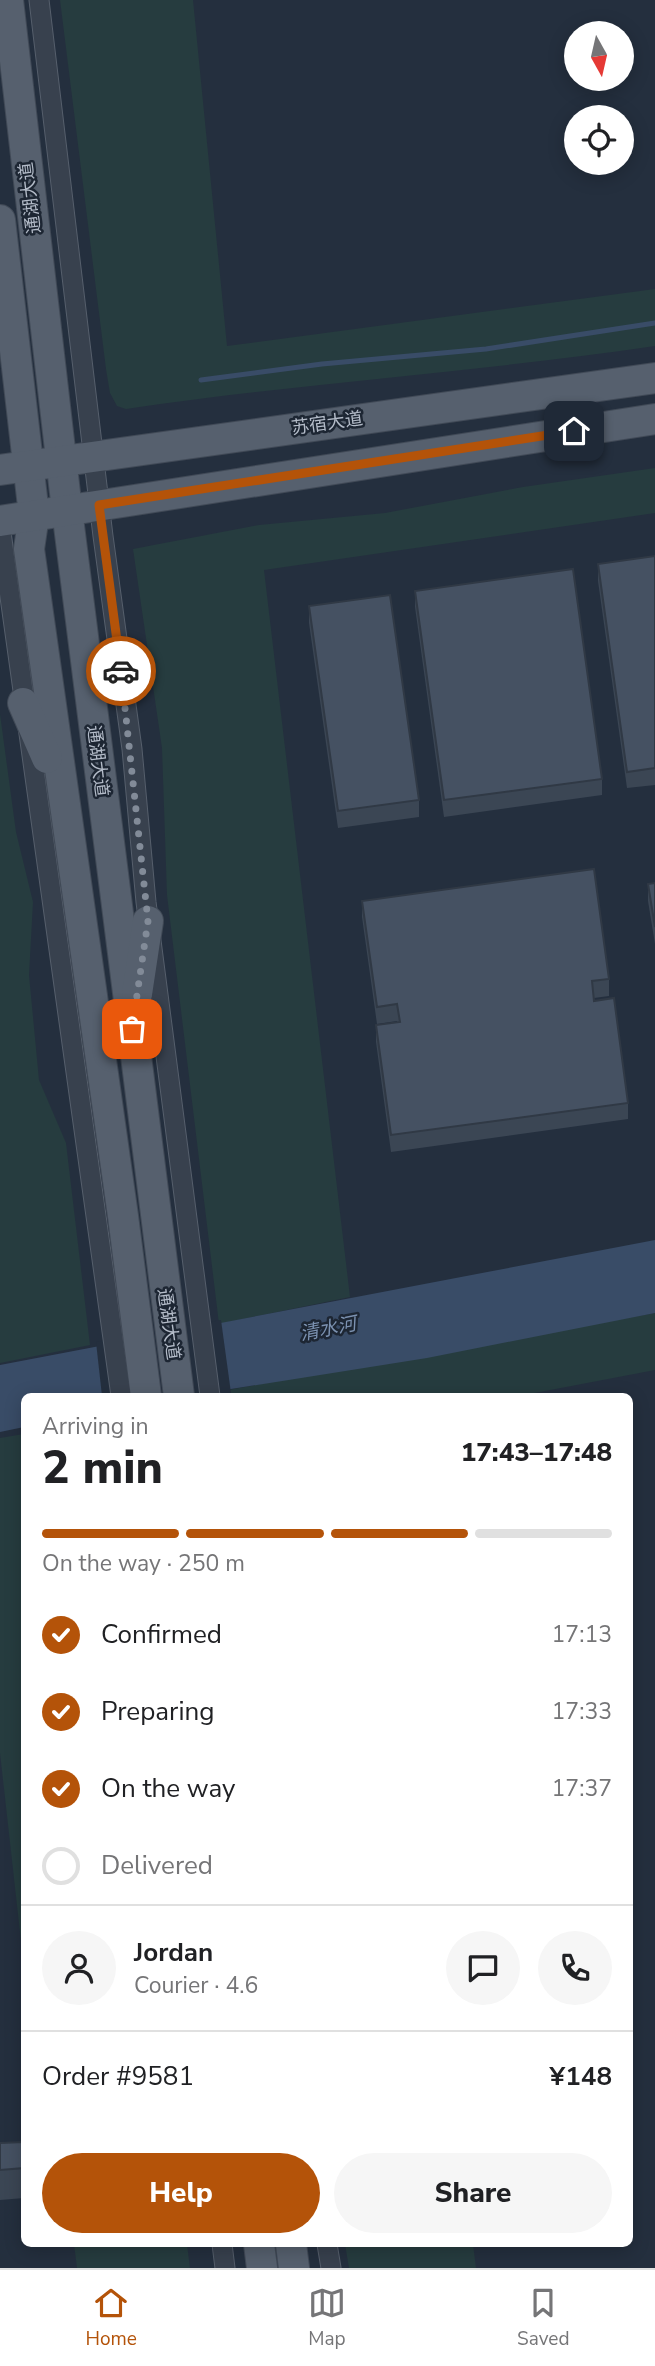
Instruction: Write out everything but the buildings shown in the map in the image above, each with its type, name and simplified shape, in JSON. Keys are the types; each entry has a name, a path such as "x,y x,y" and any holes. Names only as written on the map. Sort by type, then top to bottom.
{"main road":[{"name":"通湖大道","path":"8,0 67,510 179,1393"},
{"name":"通湖大道","path":"0,220 14,468 34,515 29,549 61,790 110,1219 145,1393"},
{"name":"苏宿大道","path":"14,468 655,378"},
{"path":"0,523 34,515 655,419"},
{"path":"23,704 61,790"},
{"path":"132,1029 148,921"},
{"path":"259,2247 262,2268"},
{"path":"291,2247 294,2268"}],"street":[{"path":"38,0 99,505 132,749 148,921 210,1393"},
{"path":"0,523 23,704 57,922 110,1219 121,1393"},
{"path":"222,2247 225,2268"},
{"path":"328,2247 331,2268"}],"green space":[{"path":"60,0 193,0 227,346 655,289 655,346 126,409 117,406 110,393 106,369"},
{"path":"655,468 655,513 264,570 350,1297 219,1324 167,895 162,748 133,549 259,525 385,513 523,487"},
{"path":"0,714 16,832 33,902 29,975 39,1080 66,1143 90,1345 0,1363"},
{"path":"655,1313 655,1370 535,1393 228,1393 228,1390"},
{"path":"21,1434 21,1941 0,1753 0,1438"},
{"path":"74,2247 187,2247 190,2268 77,2268"},
{"path":"346,2247 473,2247 476,2268 349,2268"}],"water":[{"name":"清水河","path":"655,1240 655,1313 427,1358 206,1393 21,1393 21,1428 0,1432 0,1365"}],"pier":[{"path":"221,1320 231,1393 102,1393 96,1342"}],"waterway":[{"path":"201,380 322,364 486,349 655,323"}],"way so far":[{"path":"121,671 132,749 148,921 132,1029"}],"route":[{"path":"121,671 99,505 574,431"}]}
